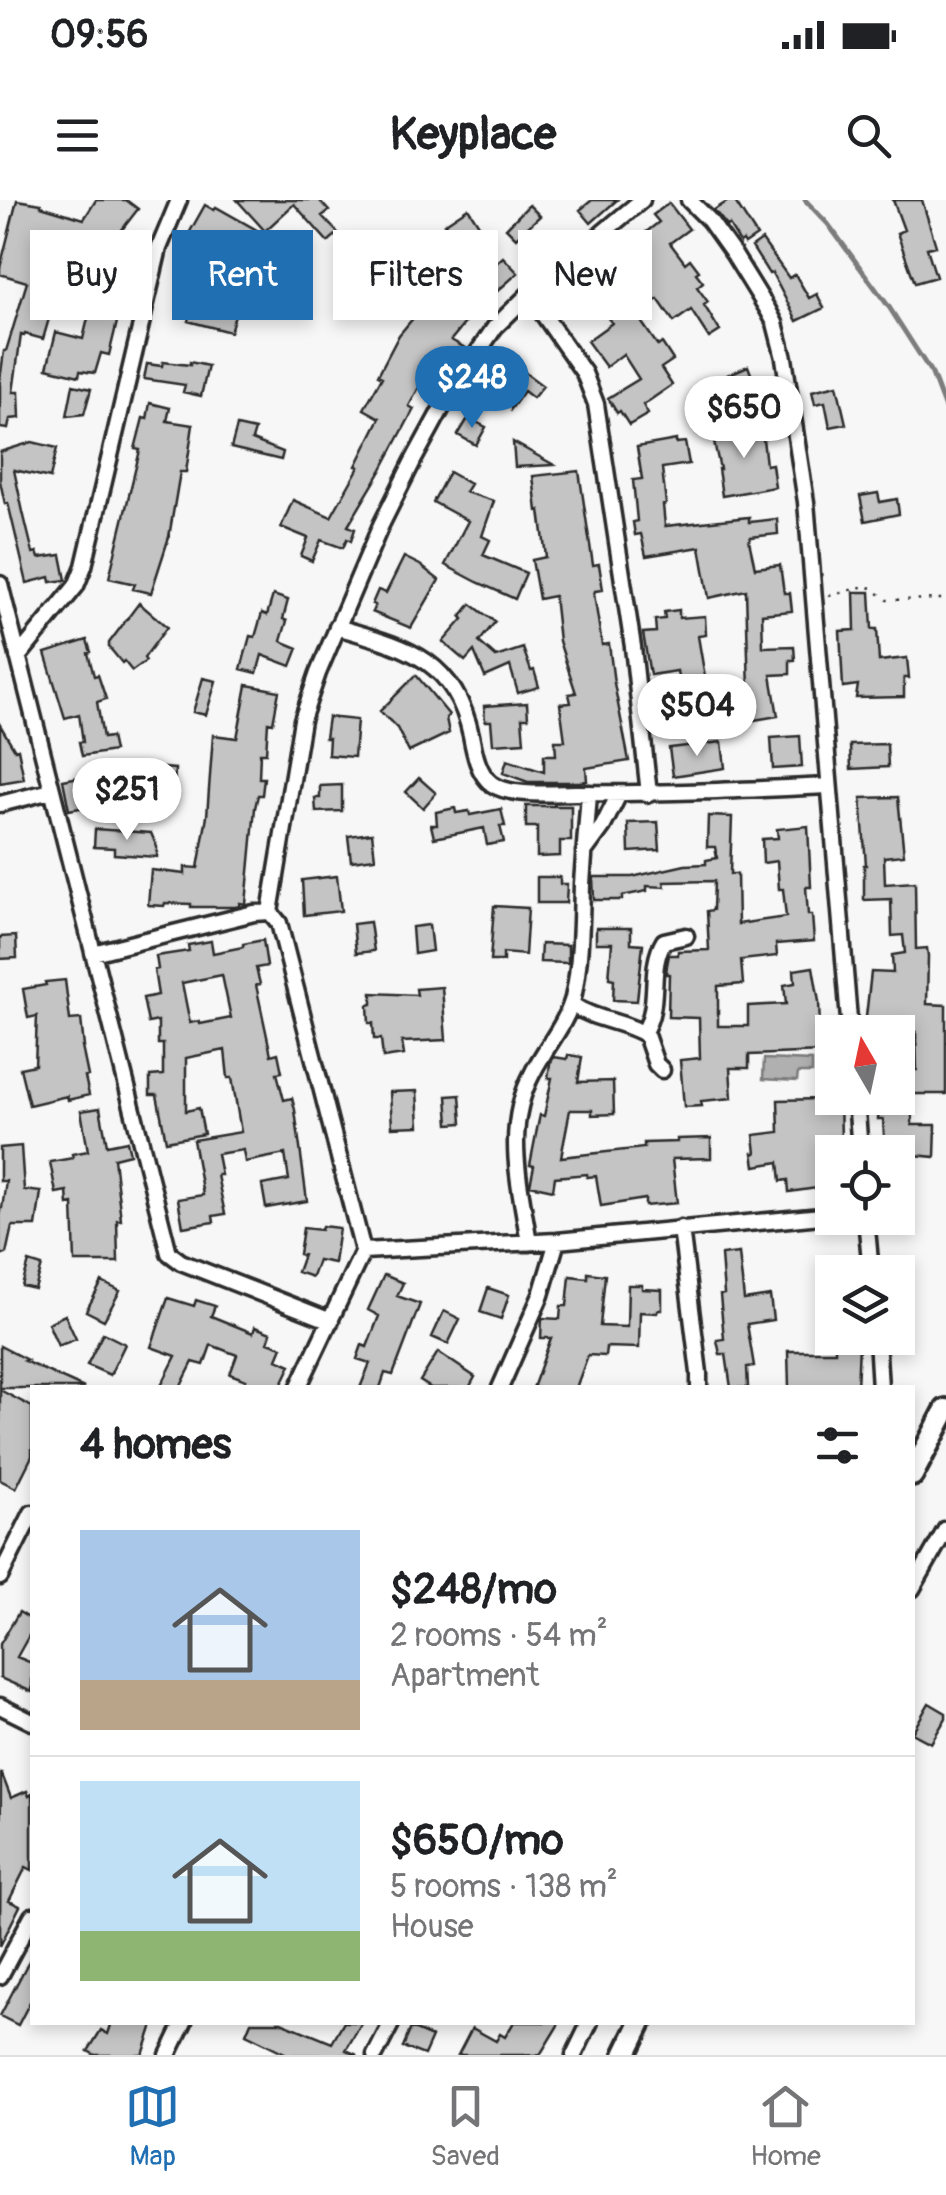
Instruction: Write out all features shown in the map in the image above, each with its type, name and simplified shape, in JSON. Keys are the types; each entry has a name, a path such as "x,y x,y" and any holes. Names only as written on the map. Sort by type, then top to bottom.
{"street":[{"path":"18,657 69,596 84,566 159,248 179,200"},
{"path":"606,230 642,200"},
{"path":"689,200 710,220 734,255 768,310 780,340 806,502 848,1015"},
{"path":"299,1385 364,1251 279,923 270,912 302,720 381,525 450,393 495,326 518,304"},
{"path":"547,320 584,373 596,404 650,794"},
{"path":"0,584 169,1253 181,1262 331,1321"},
{"path":"337,627 402,646 426,659 459,699 481,770 491,783 506,790 650,794 828,786"},
{"path":"0,804 51,791"},
{"path":"529,1243 517,1163 516,1119 533,1071 572,1004 579,964 590,793"},
{"path":"584,853 619,794"},
{"path":"93,952 270,912"},
{"path":"642,1033 650,1022 657,954 664,941 686,936"},
{"path":"572,1004 589,1016 642,1033 662,1070"},
{"path":"364,1251 557,1241 815,1216"},
{"path":"681,1228 698,1385"},
{"path":"501,1385 541,1295 557,1241"},
{"path":"877,1355 880,1385"},
{"path":"915,1468 946,1410"},
{"path":"0,1578 30,1517"},
{"path":"915,1584 946,1529"},
{"path":"0,1706 30,1721"},
{"path":"0,1976 30,1920"},
{"path":"168,2055 183,2025"},
{"path":"376,2055 391,2025"},
{"path":"574,2055 589,2025"},
{"path":"625,2055 640,2025"}],"path":[{"path":"814,598 865,586 887,600 946,600"}],"shaded area":[{"path":"764,1059 812,1061 812,1073 798,1073 797,1081 763,1079"}],"building":[{"path":"17,200 84,219 96,200 126,200 138,209 122,230 30,230 30,320 49,320 43,339 21,335 13,392 19,392 20,418 10,419 8,429 0,428 0,380 4,351 27,282 0,274"},
{"path":"237,200 319,200 329,211 322,216 335,230 328,242 294,204 264,230"},
{"path":"592,200 617,200 591,223 580,210"},
{"path":"734,200 757,236 745,244 740,243 714,210"},
{"path":"893,200 922,200 936,246 927,248 936,277 915,283 897,233 904,230"},
{"path":"669,203 689,229 670,243 685,263 690,259 699,271 696,273 703,282 697,287 720,331 709,338 691,310 674,322 658,299 652,303 652,230 649,230 659,222 653,215"},
{"path":"205,205 257,230 191,230"},
{"path":"529,205 540,216 525,230 518,230 516,238 506,228"},
{"path":"468,208 479,225 473,230 448,230 444,224"},
{"path":"762,240 789,278 795,274 809,298 817,294 824,308 797,321 772,273 752,247"},
{"path":"503,257 518,273 498,291 498,261"},
{"path":"88,320 117,320 109,355 101,353 95,373 80,371 79,376 47,368 56,332 83,339"},
{"path":"188,320 233,320 230,332"},
{"path":"412,320 467,320 451,340 467,349 437,387 423,380 409,406 414,409 348,526 355,529 351,541 347,539 343,548 321,540 312,561 301,556 308,538 281,527 293,500 331,517 380,418 364,409 399,335"},
{"path":"610,320 640,320 673,360 661,368 672,385 643,405 648,414 629,425 608,398 639,379 623,354 606,367 587,341 612,323"},
{"path":"508,360 543,386 533,398 524,391 511,409 509,383 499,402 490,403 477,394 492,373 496,375"},
{"path":"163,362 208,366 201,396 183,392 185,385 144,379 147,364 162,366"},
{"path":"748,366 758,392 712,413 708,392 732,387 727,375"},
{"path":"73,385 91,389 84,414 67,416"},
{"path":"837,385 846,424 830,427 825,402 815,404 812,391"},
{"path":"150,403 170,408 167,421 193,425 186,472 180,472 169,537 151,593 133,589 135,584 109,578 140,450 135,449"},
{"path":"467,420 486,427 476,445 458,435"},
{"path":"761,421 766,465 772,464 775,487 722,496 714,442 737,436 735,426"},
{"path":"237,426 255,430 252,440 283,452 281,460 231,448"},
{"path":"32,442 57,448 50,478 14,470 33,553 37,552 39,558 61,555 66,580 51,582 50,577 27,583 8,503 5,504 0,452"},
{"path":"513,442 554,465 515,467"},
{"path":"685,442 689,464 662,468 665,526 749,517 749,522 777,519 778,534 751,537 749,541 755,568 780,565 784,593 790,593 792,611 762,614 763,647 794,646 790,674 771,675 778,716 754,720 749,691 746,590 709,598 700,547 646,556 641,534 635,535 633,480 642,479 637,447"},
{"path":"579,471 593,565 599,564 603,590 594,594 602,645 609,644 629,761 586,768 587,781 528,782 503,773 507,760 544,772 544,755 556,755 555,741 565,741 560,704 571,703 569,694 576,693 559,641 554,596 539,599 532,560 546,557 533,476"},
{"path":"449,472 470,484 465,492 494,501 482,536 490,540 483,555 526,573 515,599 445,565 468,521 433,502"},
{"path":"878,493 880,502 897,499 899,514 865,521 860,496"},
{"path":"404,557 439,580 411,628 372,612 378,590 386,593"},
{"path":"854,592 870,592 879,661 907,658 909,678 904,678 904,697 856,698 858,685 843,687 840,631 855,630"},
{"path":"273,595 288,600 281,641 298,648 291,666 262,655 257,673 241,669 250,636 255,637 262,613 267,615"},
{"path":"139,603 167,627 144,658 146,661 132,671 109,643"},
{"path":"471,604 495,622 479,642 496,657 523,648 539,687 518,693 510,666 485,677 474,651 465,661 443,642"},
{"path":"679,610 679,618 705,616 706,635 698,636 709,701 711,708 718,708 720,721 692,721 693,686 684,688 677,671 650,675 643,633 656,632 655,620 665,619 664,612"},
{"path":"87,640 94,676 98,675 106,699 97,702 103,738 111,737 114,751 82,756 79,714 65,718 45,653"},
{"path":"416,675 449,715 449,733 409,752 397,728 380,711"},
{"path":"203,678 216,681 206,715 193,712"},
{"path":"247,685 279,691 273,723 268,722 266,753 260,753 259,778 264,778 255,808 246,904 148,905 151,870 185,874 185,867 198,868 207,816 213,735 237,738"},
{"path":"527,703 528,718 522,718 524,742 493,744 491,721 485,721 484,706"},
{"path":"328,717 357,720 354,757 328,755"},
{"path":"0,725 18,749 24,779 0,783"},
{"path":"800,736 802,767 773,769 771,738"},
{"path":"722,742 725,768 673,776 669,748"},
{"path":"887,744 888,767 851,769 850,745"},
{"path":"163,768 175,769 174,790 159,796 160,773"},
{"path":"96,774 101,804 69,810 63,780"},
{"path":"419,778 436,793 423,808 406,792"},
{"path":"342,785 342,811 316,812 315,798 320,798 320,786"},
{"path":"898,797 904,855 884,857 885,884 915,882 916,949 927,948 928,956 927,1004 946,1005 946,1094 915,1094 915,1015 866,1015 871,972 893,973 892,955 905,953 903,935 892,936 891,899 864,900 866,865 861,798"},
{"path":"526,806 571,806 571,841 560,841 560,856 537,857 537,827 526,827"},
{"path":"455,808 456,813 469,811 470,815 501,809 504,842 487,845 484,828 434,838 431,825 437,825 436,812"},
{"path":"708,816 732,817 730,874 737,874 738,924 786,917 777,861 763,863 762,839 778,838 777,829 808,826 811,887 806,887 814,941 776,944 777,956 741,960 743,984 718,986 718,1026 748,1026 748,1006 786,1004 784,985 795,983 794,970 813,967 820,1015 815,1015 815,1052 749,1055 749,1068 730,1068 732,1098 684,1107 680,1060 700,1058 699,1018 668,1017 667,965 669,955 678,955 678,951 709,950 707,911 713,910 714,881 664,882 665,887 647,886 647,891 622,896 622,900 594,900 593,877 632,877 706,864 706,860 717,858 715,847 707,847"},
{"path":"658,822 660,850 629,852 628,823"},
{"path":"95,829 151,833 157,857 114,854 114,848 94,847"},
{"path":"372,833 375,858 351,861 348,836"},
{"path":"337,876 341,911 304,915 302,880"},
{"path":"537,877 560,877 560,884 567,884 566,903 537,903"},
{"path":"494,906 528,908 525,955 503,953 503,961 490,961"},
{"path":"370,922 374,951 356,953 353,924"},
{"path":"429,925 432,951 414,954 412,927"},
{"path":"596,928 631,928 631,943 643,944 637,1001 613,1000 614,979 609,978 612,943 596,943"},
{"path":"16,936 17,958 0,959 0,937"},
{"path":"263,940 267,966 256,968 260,984 256,985 271,1055 278,1053 282,1072 277,1073 284,1100 292,1098 295,1110 307,1201 266,1208 262,1185 289,1180 285,1154 245,1162 243,1150 217,1154 225,1214 213,1216 214,1222 183,1227 178,1199 203,1195 193,1140 241,1132 232,1078 228,1078 225,1050 186,1058 186,1111 199,1108 204,1134 166,1141 157,1095 150,1095 150,1076 163,1075 163,1044 158,1044 158,1021 148,1023 143,998 158,995 156,956 189,951 188,945 211,941 213,953","holes":["222,975 231,1018 190,1023 182,983"]},
{"path":"541,944 568,945 568,963 540,962"},
{"path":"65,980 70,1020 81,1019 89,1095 29,1105 20,1068 35,1065 37,1016 28,1018 23,989"},
{"path":"442,987 446,1040 402,1042 404,1055 383,1058 381,1039 374,1039 373,1023 369,1023 372,993 417,995 416,989"},
{"path":"568,1055 582,1057 578,1082 613,1081 614,1114 570,1110 561,1157 644,1148 644,1143 711,1138 711,1158 672,1159 677,1203 645,1206 645,1199 601,1206 596,1176 587,1174 555,1177 553,1190 530,1185 537,1129 540,1115 544,1116 552,1078 548,1078 550,1064 554,1057 567,1059"},
{"path":"417,1091 419,1126 392,1127 390,1092"},
{"path":"460,1095 462,1123 449,1124 447,1096"},
{"path":"815,1099 815,1115 840,1115 841,1135 815,1135 815,1188 789,1192 788,1180 781,1181 779,1162 755,1166 754,1135 779,1132 778,1100"},
{"path":"100,1108 107,1145 127,1141 130,1154 114,1158 121,1220 117,1220 118,1262 75,1262 73,1204 68,1205 67,1191 56,1193 50,1162 88,1151 81,1111"},
{"path":"878,1115 912,1115 912,1125 936,1125 935,1157 915,1155 915,1135 884,1135 883,1119 878,1119"},
{"path":"21,1146 24,1190 41,1192 36,1226 12,1226 6,1254 0,1254 0,1208 6,1181 0,1181 0,1148"},
{"path":"322,1226 339,1228 334,1263 318,1260 312,1277 297,1272 303,1255 299,1254 303,1228 321,1230"},
{"path":"739,1253 744,1300 770,1296 773,1320 747,1324 754,1366 747,1367 748,1385 731,1385 726,1354 720,1354 717,1340 724,1339 721,1255"},
{"path":"29,1262 42,1266 35,1289 22,1286"},
{"path":"588,1273 605,1275 600,1326 627,1327 628,1285 662,1290 662,1310 640,1312 639,1348 606,1347 605,1356 588,1355 577,1385 534,1385 551,1338 541,1338 542,1318 560,1319 561,1306 567,1306 570,1276 588,1278"},
{"path":"384,1275 403,1283 397,1296 420,1304 393,1375 385,1373 381,1385 361,1385 370,1363 357,1359 362,1345 367,1347 379,1316 368,1310"},
{"path":"102,1282 120,1291 104,1320 86,1311"},
{"path":"488,1288 509,1295 501,1319 480,1312"},
{"path":"168,1298 194,1306 196,1300 215,1306 211,1316 253,1333 255,1327 271,1333 268,1342 282,1347 277,1359 291,1365 281,1385 244,1385 246,1380 230,1374 237,1355 211,1345 204,1365 193,1362 182,1385 162,1385 176,1356 151,1347"},
{"path":"444,1311 460,1319 448,1344 432,1337"},
{"path":"65,1315 76,1339 58,1346 48,1323"},
{"path":"103,1333 125,1344 110,1375 87,1365"},
{"path":"0,1346 77,1385 30,1385 0,1388"},
{"path":"788,1351 859,1355 857,1385 789,1385"},
{"path":"438,1352 475,1377 471,1385 426,1385 420,1381"},
{"path":"0,1390 30,1406 30,1460 16,1488 0,1480"},
{"path":"19,1612 30,1619 30,1634 17,1657 30,1662 30,1691 0,1678 0,1644"},
{"path":"929,1703 946,1713 931,1743 915,1735"},
{"path":"1,1772 11,1798 27,1791 30,1795 30,1869 26,1867 9,1901 20,1906 0,1946"},
{"path":"30,1959 30,2002 18,2025 0,2016"},
{"path":"111,2025 153,2025 143,2055 95,2055 88,2051 101,2030 108,2034"},
{"path":"250,2025 288,2025 332,2043 342,2025 360,2025 346,2050 357,2055 289,2055 246,2034"},
{"path":"512,2025 558,2025 540,2055 458,2055 472,2028 496,2041 500,2034 505,2037"},
{"path":"411,2028 432,2037 424,2055 403,2047"}],"waterway":[{"path":"805,200 828,224 889,307 932,374 946,411"}]}
